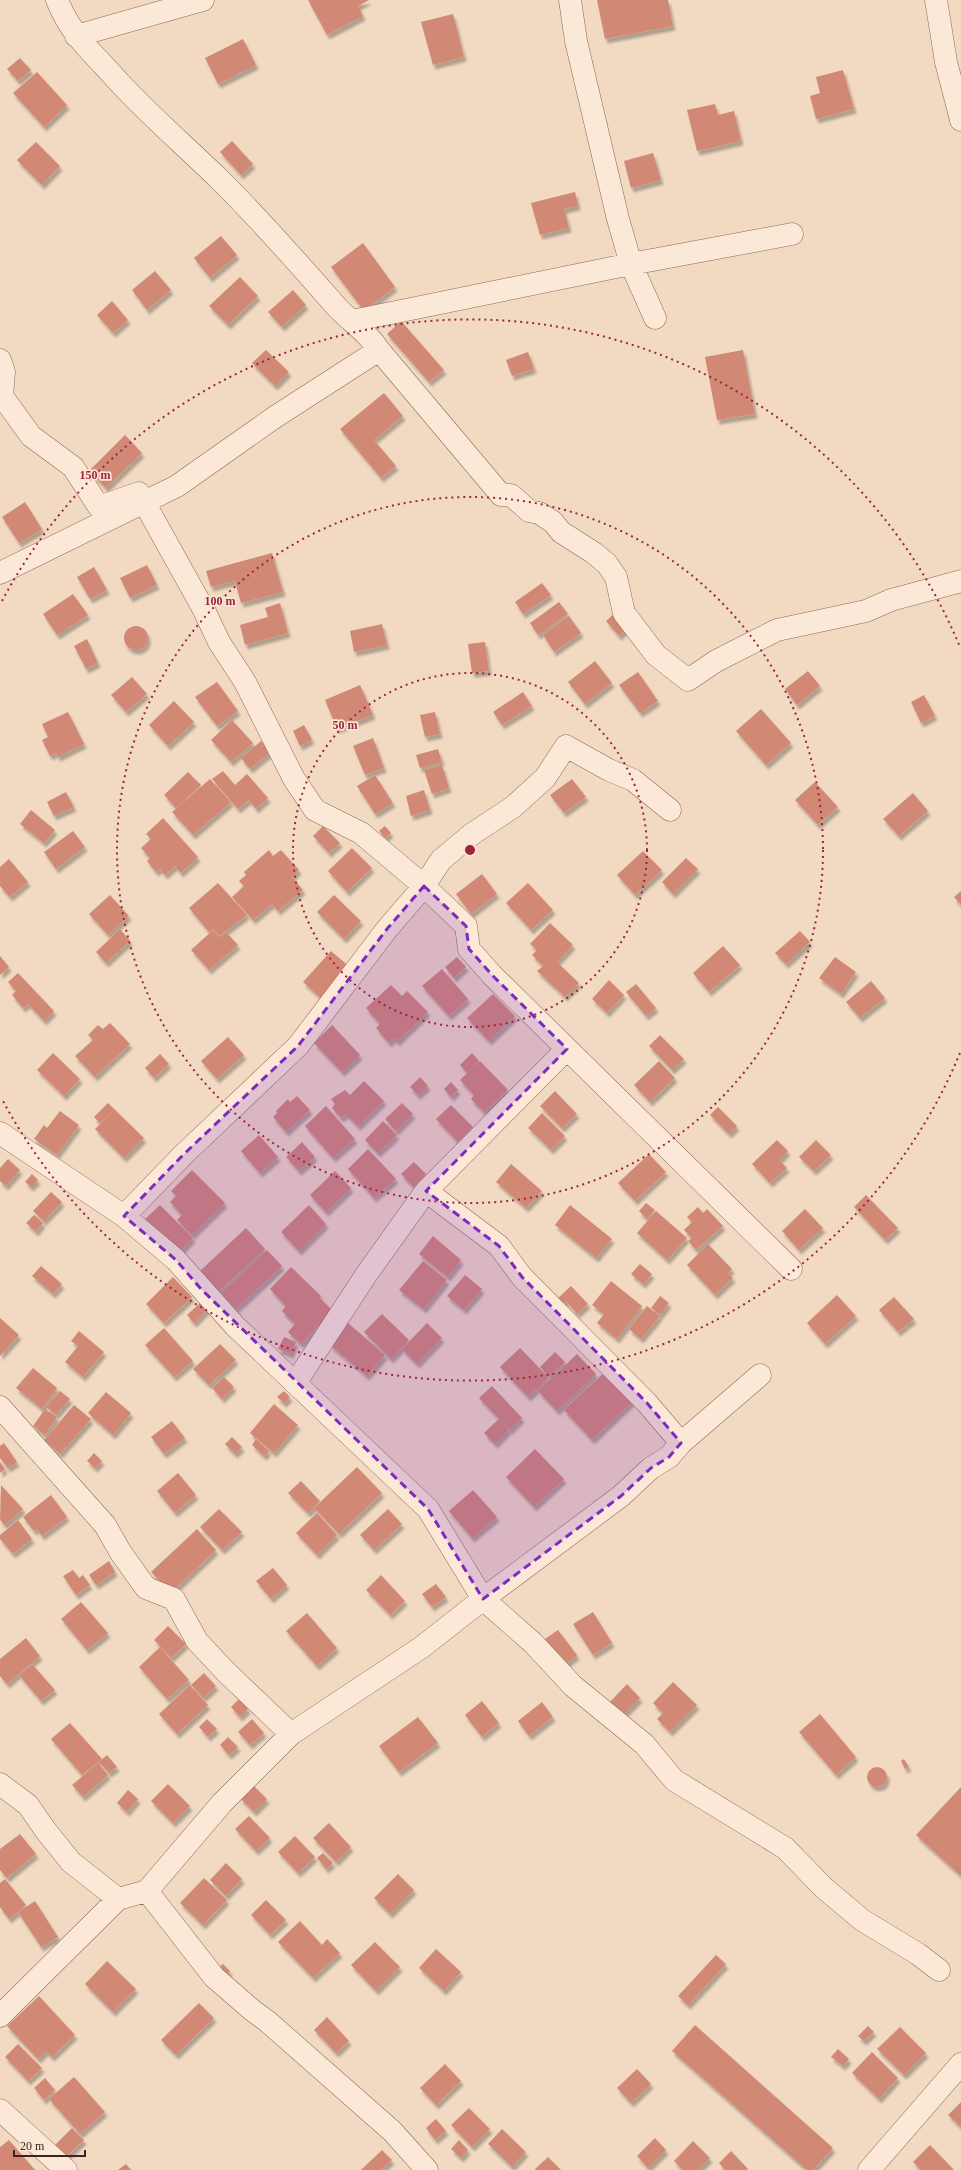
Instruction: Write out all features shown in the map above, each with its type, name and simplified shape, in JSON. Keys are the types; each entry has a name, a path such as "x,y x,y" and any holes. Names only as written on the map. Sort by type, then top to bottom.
{"street":[{"path":"57,0 65,20 76,36 141,107 218,179 281,243 336,306 370,336 379,350 501,495 511,495 529,511 539,513 553,522 561,532 594,553 607,564 616,577 624,613 656,655 688,680 716,661 777,630 866,611 890,600 961,581"},
{"path":"76,36 203,0"},
{"path":"570,0 576,41 631,264 655,318"},
{"path":"936,0 946,62 961,120"},
{"path":"352,321 631,264 792,234"},
{"path":"0,573 177,486 275,417 379,350"},
{"path":"0,360 4,372 2,396 31,436 73,467 99,507 139,493 204,610 219,642 245,682 294,778 315,810 362,833 424,886 466,926 469,949 492,975 792,1269"},
{"path":"124,1216 184,1154 298,1046 387,928 424,886 441,860 472,834 513,807 545,778 566,746 609,770 633,780 670,810"},
{"path":"296,1382 366,1275 426,1191 567,1049"},
{"path":"0,1133 124,1216 176,1260 235,1326 296,1382 428,1509 483,1599 533,1643 573,1686 644,1744 674,1780 785,1848 824,1888 862,1920 918,1954 938,1970"},
{"path":"426,1191 499,1246 522,1277 647,1403 681,1443"},
{"path":"0,2016 118,1899 147,1891 222,1803 291,1734 422,1647 483,1599 622,1496 651,1468 669,1457 681,1443 760,1375"},
{"path":"0,1407 105,1525 121,1553 135,1570 146,1588 174,1600 197,1641 226,1672 291,1734"},
{"path":"0,1784 28,1805 71,1862 118,1899"},
{"path":"147,1891 214,1977 344,2087 370,2113 392,2131 427,2170"},
{"path":"869,2170 961,2064"},
{"path":"0,2110 66,2170"}],"highlighted area":[{"path":"424,886 466,926 469,949 492,975 567,1049 426,1191 499,1246 522,1277 647,1403 681,1443 669,1457 651,1468 621,1496 483,1599 428,1509 201,1289 176,1260 124,1216 184,1154 298,1046 387,929"}],"building":[{"path":"308,0 369,0 358,6 363,16 327,35"},
{"path":"597,0 668,0 673,26 605,39"},
{"path":"453,14 464,57 433,65 421,22"},
{"path":"243,39 256,65 218,84 205,58"},
{"path":"20,58 31,70 18,81 7,69"},
{"path":"843,70 854,109 816,119 810,96 820,93 816,77"},
{"path":"37,72 67,105 44,127 13,93"},
{"path":"715,104 718,115 734,111 741,141 697,151 687,110"},
{"path":"232,141 253,164 241,175 220,152"},
{"path":"36,142 60,166 42,185 17,160"},
{"path":"653,153 661,180 631,188 624,161"},
{"path":"575,192 578,206 564,209 569,228 540,235 531,203"},
{"path":"221,236 237,255 210,278 194,258"},
{"path":"363,243 395,287 364,311 331,267"},
{"path":"155,271 171,290 147,310 132,290"},
{"path":"240,277 258,296 228,325 209,306"},
{"path":"293,290 306,305 282,327 268,312"},
{"path":"112,301 128,320 113,333 97,315"},
{"path":"401,321 444,370 429,382 387,334"},
{"path":"266,350 289,372 275,386 252,363"},
{"path":"743,350 755,414 717,420 705,357"},
{"path":"528,352 534,369 512,376 506,360"},
{"path":"384,393 403,416 374,440 396,466 381,478 340,429"},
{"path":"125,435 142,453 106,488 89,471"},
{"path":"25,502 42,529 19,543 2,517"},
{"path":"272,553 283,592 241,603 235,581 211,587 206,571"},
{"path":"147,565 157,585 130,598 120,578"},
{"path":"94,567 107,590 90,599 77,577"},
{"path":"542,583 551,595 523,614 515,602"},
{"path":"73,594 88,615 57,635 43,614"},
{"path":"559,602 568,614 538,635 530,623"},
{"path":"280,603 288,633 245,645 240,625 268,617 265,608"},
{"path":"617,611 630,626 619,636 606,621"},
{"path":"569,616 581,633 554,652 543,635"},
{"path":"382,624 387,645 354,652 350,631"},
{"path":"136,626 144,630 148,638 144,646 136,650 128,646 124,638 128,630"},
{"path":"87,639 98,663 86,669 74,646"},
{"path":"485,642 489,671 472,673 468,644"},
{"path":"595,661 612,683 585,704 568,682"},
{"path":"808,671 820,686 797,705 785,689"},
{"path":"638,672 658,701 640,713 619,685"},
{"path":"132,677 147,694 126,712 111,695"},
{"path":"217,682 238,711 217,726 195,697"},
{"path":"360,685 373,715 337,729 325,700"},
{"path":"523,692 532,706 502,725 493,712"},
{"path":"924,695 935,716 921,723 911,702"},
{"path":"174,701 194,722 168,746 149,725"},
{"path":"761,709 791,743 766,765 736,731"},
{"path":"68,712 84,744 58,757 56,753 50,756 42,740 48,737 42,724"},
{"path":"435,712 440,734 425,737 420,715"},
{"path":"232,720 253,743 231,762 211,740"},
{"path":"304,725 312,740 300,746 293,731"},
{"path":"373,738 384,768 365,775 353,746"},
{"path":"261,741 271,752 250,769 241,758"},
{"path":"438,749 442,762 420,768 416,755"},
{"path":"442,765 449,788 432,794 424,770"},
{"path":"223,771 235,785 247,774 268,798 256,809 249,800 238,809 212,779"},
{"path":"188,772 201,785 176,808 164,795"},
{"path":"375,775 393,803 375,814 357,786"},
{"path":"210,779 231,802 193,835 172,812"},
{"path":"572,779 586,797 564,813 550,795"},
{"path":"815,782 838,807 818,825 795,800"},
{"path":"424,790 430,810 411,816 406,796"},
{"path":"66,792 74,807 54,816 47,802"},
{"path":"913,793 928,811 899,836 883,819"},
{"path":"31,810 55,830 44,843 20,824"},
{"path":"163,818 198,857 181,873 175,866 165,875 160,869 156,872 147,861 150,858 141,848 151,839 146,834"},
{"path":"323,826 340,843 329,853 313,836"},
{"path":"385,826 391,833 385,838 379,831"},
{"path":"73,831 85,847 56,869 44,852"},
{"path":"352,848 372,868 347,892 328,871"},
{"path":"269,850 273,856 281,850 299,870 292,877 303,890 278,911 272,904 253,920 232,897 244,886 239,881 246,875 244,872"},
{"path":"643,851 662,870 635,895 617,875"},
{"path":"686,858 698,869 673,894 662,882"},
{"path":"9,859 28,882 10,897 0,886 0,867"},
{"path":"482,874 497,894 471,914 456,894"},
{"path":"218,883 247,915 219,936 213,929 209,932 189,908"},
{"path":"528,883 553,910 531,930 506,903"},
{"path":"961,891 961,905 954,897"},
{"path":"110,895 129,916 108,935 89,914"},
{"path":"334,895 361,921 344,939 317,912"},
{"path":"550,923 573,945 557,962 579,983 565,997 537,971 543,966 532,955 537,950 530,944"},
{"path":"120,929 130,941 106,963 96,952"},
{"path":"213,930 219,937 226,932 238,945 209,970 191,950"},
{"path":"800,931 810,942 786,964 775,953"},
{"path":"723,946 740,965 709,992 693,973"},
{"path":"331,951 351,968 323,1000 303,982"},
{"path":"0,956 9,967 0,975"},
{"path":"457,957 466,967 454,978 445,967"},
{"path":"835,957 856,972 841,994 819,978"},
{"path":"442,969 468,999 449,1016 422,986"},
{"path":"18,973 54,1011 44,1021 28,1004 23,1008 12,995 16,991 8,982"},
{"path":"609,980 624,995 607,1013 592,999"},
{"path":"871,981 885,998 860,1018 846,1002"},
{"path":"636,984 656,1008 646,1016 626,992"},
{"path":"391,985 402,996 407,991 428,1012 397,1042 394,1038 389,1043 376,1028 380,1024 366,1008"},
{"path":"493,994 515,1016 489,1041 467,1018"},
{"path":"110,1023 130,1044 95,1077 75,1056 93,1040 88,1035 98,1025 103,1029"},
{"path":"332,1025 360,1055 342,1072 314,1043"},
{"path":"660,1035 684,1059 672,1070 649,1046"},
{"path":"228,1037 244,1055 217,1079 201,1061"},
{"path":"53,1053 80,1079 64,1096 37,1070"},
{"path":"472,1053 479,1061 467,1073 460,1065"},
{"path":"160,1054 169,1064 154,1078 145,1068"},
{"path":"480,1061 508,1090 484,1112 471,1099 474,1095 460,1080"},
{"path":"659,1061 675,1078 650,1102 634,1085"},
{"path":"420,1077 428,1086 418,1095 410,1087"},
{"path":"364,1081 384,1101 358,1126 346,1114 341,1118 332,1108 335,1104 331,1099 345,1090 350,1095"},
{"path":"451,1082 458,1090 451,1097 444,1089"},
{"path":"555,1091 577,1114 562,1128 540,1106"},
{"path":"297,1096 310,1110 286,1132 273,1117 277,1113 276,1111 288,1099 290,1102"},
{"path":"108,1103 144,1138 124,1158 95,1129 112,1112 100,1123 94,1117"},
{"path":"402,1103 413,1114 396,1131 385,1119"},
{"path":"451,1105 473,1127 458,1142 436,1119"},
{"path":"326,1106 355,1139 333,1158 305,1126"},
{"path":"718,1107 737,1126 729,1134 710,1115"},
{"path":"60,1111 79,1125 57,1155 34,1139 44,1125 47,1128"},
{"path":"542,1113 565,1136 551,1150 528,1128"},
{"path":"383,1121 397,1135 378,1153 365,1140"},
{"path":"259,1135 278,1157 260,1173 241,1151"},
{"path":"777,1140 788,1151 779,1160 787,1168 770,1183 752,1164"},
{"path":"816,1140 831,1155 814,1171 799,1157"},
{"path":"302,1142 315,1157 299,1171 286,1157"},
{"path":"368,1149 396,1179 374,1198 348,1169"},
{"path":"649,1154 666,1172 635,1201 618,1183"},
{"path":"8,1159 20,1170 6,1186 0,1181 0,1168"},
{"path":"414,1162 426,1174 414,1187 401,1174"},
{"path":"511,1164 542,1191 526,1208 496,1182"},
{"path":"192,1170 225,1203 192,1235 177,1220 182,1215 170,1202 176,1196 171,1191"},
{"path":"335,1171 351,1188 326,1212 310,1195"},
{"path":"32,1174 38,1180 31,1187 25,1182"},
{"path":"51,1192 62,1202 44,1221 33,1211"},
{"path":"866,1195 898,1228 885,1240 854,1207"},
{"path":"646,1203 655,1210 647,1219 639,1211"},
{"path":"160,1205 193,1238 179,1253 145,1219"},
{"path":"309,1205 326,1224 299,1251 281,1232"},
{"path":"570,1205 612,1239 596,1258 555,1225"},
{"path":"698,1207 703,1213 707,1209 723,1226 696,1250 688,1241 692,1238 684,1230 692,1222 687,1217"},
{"path":"805,1209 823,1228 799,1250 782,1231"},
{"path":"656,1211 687,1238 667,1260 637,1233"},
{"path":"34,1215 43,1223 36,1232 26,1223"},
{"path":"246,1228 265,1249 219,1291 200,1271"},
{"path":"433,1236 461,1260 448,1277 419,1254"},
{"path":"708,1244 732,1269 728,1273 733,1278 715,1295 687,1265"},
{"path":"267,1250 282,1266 236,1309 221,1293"},
{"path":"423,1261 447,1280 424,1309 399,1290"},
{"path":"640,1264 652,1274 643,1284 631,1274"},
{"path":"41,1266 62,1284 53,1294 32,1276"},
{"path":"291,1267 321,1296 320,1298 333,1311 301,1344 288,1332 295,1324 282,1311 286,1306 270,1289"},
{"path":"465,1275 482,1289 464,1310 447,1296"},
{"path":"173,1277 192,1297 164,1323 146,1304"},
{"path":"611,1281 642,1306 617,1339 597,1323 604,1314 592,1305"},
{"path":"571,1286 588,1304 577,1314 566,1301 563,1304 558,1298"},
{"path":"837,1295 856,1316 825,1344 807,1323"},
{"path":"660,1296 669,1303 660,1315 651,1308"},
{"path":"894,1297 914,1319 898,1332 879,1310"},
{"path":"201,1302 208,1309 194,1323 187,1315"},
{"path":"647,1306 660,1316 641,1339 629,1329"},
{"path":"382,1314 409,1340 391,1359 364,1332"},
{"path":"0,1318 19,1335 0,1356"},
{"path":"348,1323 385,1355 367,1376 330,1345"},
{"path":"427,1323 442,1338 417,1364 402,1349"},
{"path":"164,1328 193,1361 174,1377 145,1345"},
{"path":"79,1331 104,1352 83,1377 65,1362 78,1346 71,1341"},
{"path":"284,1337 296,1342 291,1354 278,1349"},
{"path":"220,1344 236,1360 209,1385 193,1369"},
{"path":"520,1348 549,1378 528,1397 500,1367"},
{"path":"555,1352 565,1362 549,1377 540,1367"},
{"path":"577,1354 596,1374 557,1411 538,1391"},
{"path":"33,1368 57,1388 42,1409 16,1388"},
{"path":"609,1368 637,1397 592,1440 564,1410"},
{"path":"224,1377 234,1387 222,1399 212,1388"},
{"path":"492,1386 522,1418 510,1430 479,1398"},
{"path":"60,1391 70,1399 56,1415 46,1407"},
{"path":"284,1391 290,1397 284,1403 277,1397"},
{"path":"106,1392 131,1413 113,1435 88,1413"},
{"path":"274,1404 298,1425 274,1453 250,1433"},
{"path":"74,1405 91,1419 60,1454 44,1440"},
{"path":"45,1409 57,1417 45,1435 33,1426"},
{"path":"499,1419 509,1430 495,1444 484,1433"},
{"path":"172,1421 185,1438 164,1454 151,1437"},
{"path":"232,1437 242,1447 235,1454 225,1444"},
{"path":"256,1439 269,1451 264,1456 252,1445"},
{"path":"4,1443 17,1462 8,1468 0,1458 0,1446"},
{"path":"535,1449 564,1479 534,1507 506,1477"},
{"path":"94,1453 102,1461 95,1468 87,1461"},
{"path":"0,1462 5,1469 0,1473"},
{"path":"357,1467 382,1493 339,1534 314,1508"},
{"path":"178,1473 196,1495 175,1513 157,1491"},
{"path":"301,1481 320,1501 308,1513 288,1493"},
{"path":"1,1485 23,1509 5,1525 0,1520"},
{"path":"473,1490 497,1517 472,1538 449,1511"},
{"path":"51,1495 67,1517 42,1536 37,1529 34,1531 23,1517"},
{"path":"219,1509 242,1532 222,1550 200,1527"},
{"path":"388,1509 402,1524 374,1550 360,1535"},
{"path":"317,1513 337,1535 317,1555 296,1533"},
{"path":"18,1520 32,1539 13,1554 0,1539 0,1535"},
{"path":"197,1529 216,1550 171,1593 151,1572"},
{"path":"109,1561 115,1572 96,1585 89,1575"},
{"path":"273,1568 287,1585 271,1599 256,1581"},
{"path":"73,1570 79,1578 83,1575 90,1585 76,1595 63,1576"},
{"path":"381,1575 405,1601 390,1615 366,1590"},
{"path":"436,1584 446,1597 432,1607 422,1594"},
{"path":"81,1602 108,1633 87,1650 61,1619"},
{"path":"593,1612 612,1643 593,1655 573,1624"},
{"path":"307,1613 337,1648 317,1666 286,1631"},
{"path":"168,1626 186,1644 171,1658 154,1640"},
{"path":"558,1630 577,1655 565,1665 545,1639"},
{"path":"26,1638 40,1656 7,1684 0,1676 0,1659"},
{"path":"160,1647 189,1680 167,1699 139,1667"},
{"path":"32,1664 55,1690 41,1701 19,1675"},
{"path":"204,1673 216,1686 203,1698 191,1685"},
{"path":"673,1682 697,1705 670,1732 657,1719 663,1713 653,1703"},
{"path":"627,1684 640,1698 622,1716 609,1703"},
{"path":"190,1685 208,1705 177,1734 159,1714"},
{"path":"239,1699 248,1709 240,1717 231,1707"},
{"path":"482,1701 499,1723 482,1737 465,1715"},
{"path":"542,1702 553,1717 529,1736 518,1721"},
{"path":"820,1714 856,1757 836,1775 799,1732"},
{"path":"418,1717 438,1743 399,1772 379,1746"},
{"path":"207,1719 217,1729 208,1737 199,1727"},
{"path":"252,1719 264,1733 250,1745 238,1732"},
{"path":"70,1723 102,1759 82,1775 51,1739"},
{"path":"228,1737 238,1747 229,1755 220,1745"},
{"path":"107,1755 117,1767 109,1773 99,1762"},
{"path":"904,1759 909,1767 905,1769 901,1761"},
{"path":"98,1763 108,1775 83,1797 72,1785"},
{"path":"873,1767 881,1767 887,1773 887,1781 881,1787 873,1787 867,1781 867,1773"},
{"path":"168,1784 190,1806 173,1823 151,1801"},
{"path":"253,1785 267,1799 254,1812 240,1798"},
{"path":"961,1787 961,1876 916,1835"},
{"path":"128,1790 138,1799 127,1812 117,1803"},
{"path":"249,1816 270,1838 256,1851 235,1829"},
{"path":"329,1823 351,1847 336,1862 313,1838"},
{"path":"20,1834 36,1854 7,1878 0,1870 0,1849"},
{"path":"295,1836 315,1857 298,1873 278,1852"},
{"path":"323,1853 333,1863 326,1869 317,1858"},
{"path":"226,1863 242,1879 226,1896 210,1880"},
{"path":"398,1874 414,1890 390,1914 374,1898"},
{"path":"204,1878 227,1900 203,1925 180,1903"},
{"path":"5,1879 26,1905 9,1919 0,1907 0,1883"},
{"path":"266,1900 286,1920 270,1935 251,1915"},
{"path":"35,1901 58,1937 41,1947 18,1912"},
{"path":"300,1921 322,1945 327,1939 340,1953 313,1978 278,1942"},
{"path":"375,1942 400,1967 376,1991 351,1965"},
{"path":"436,1949 461,1972 444,1991 419,1968"},
{"path":"716,1955 726,1964 688,2005 678,1996"},
{"path":"107,1961 136,1989 113,2012 85,1984"},
{"path":"223,1964 230,1971 224,1977 217,1969"},
{"path":"39,1996 75,2035 52,2057 46,2051 38,2059 7,2026"},
{"path":"199,2003 214,2018 176,2055 161,2040"},
{"path":"327,2017 349,2041 336,2053 314,2030"},
{"path":"695,2025 833,2148 813,2170 807,2170 672,2051"},
{"path":"868,2026 874,2032 864,2041 858,2036"},
{"path":"900,2027 926,2053 904,2075 877,2049"},
{"path":"18,2044 42,2068 28,2081 5,2057"},
{"path":"838,2049 849,2059 843,2066 831,2057"},
{"path":"872,2052 898,2078 879,2099 852,2073"},
{"path":"445,2064 461,2081 436,2105 420,2088"},
{"path":"637,2069 651,2084 631,2103 617,2088"},
{"path":"74,2077 105,2112 80,2134 49,2099"},
{"path":"45,2078 55,2090 44,2100 34,2088"},
{"path":"961,2102 961,2127 948,2115"},
{"path":"469,2108 490,2129 472,2147 451,2125"},
{"path":"436,2119 446,2131 435,2140 426,2128"},
{"path":"72,2128 84,2140 66,2157 55,2145"},
{"path":"502,2129 526,2152 512,2167 488,2144"},
{"path":"655,2138 666,2150 648,2168 637,2156"},
{"path":"9,2140 35,2170 0,2170 0,2147"},
{"path":"459,2140 468,2150 461,2158 451,2149"},
{"path":"693,2141 710,2158 698,2170 683,2170 674,2161"},
{"path":"930,2145 954,2170 921,2170 913,2162"},
{"path":"382,2150 392,2160 381,2170 361,2170"},
{"path":"731,2151 748,2169 725,2170 719,2163"},
{"path":"548,2157 561,2170 535,2169"},
{"path":"126,2164 131,2170 118,2170"}]}
